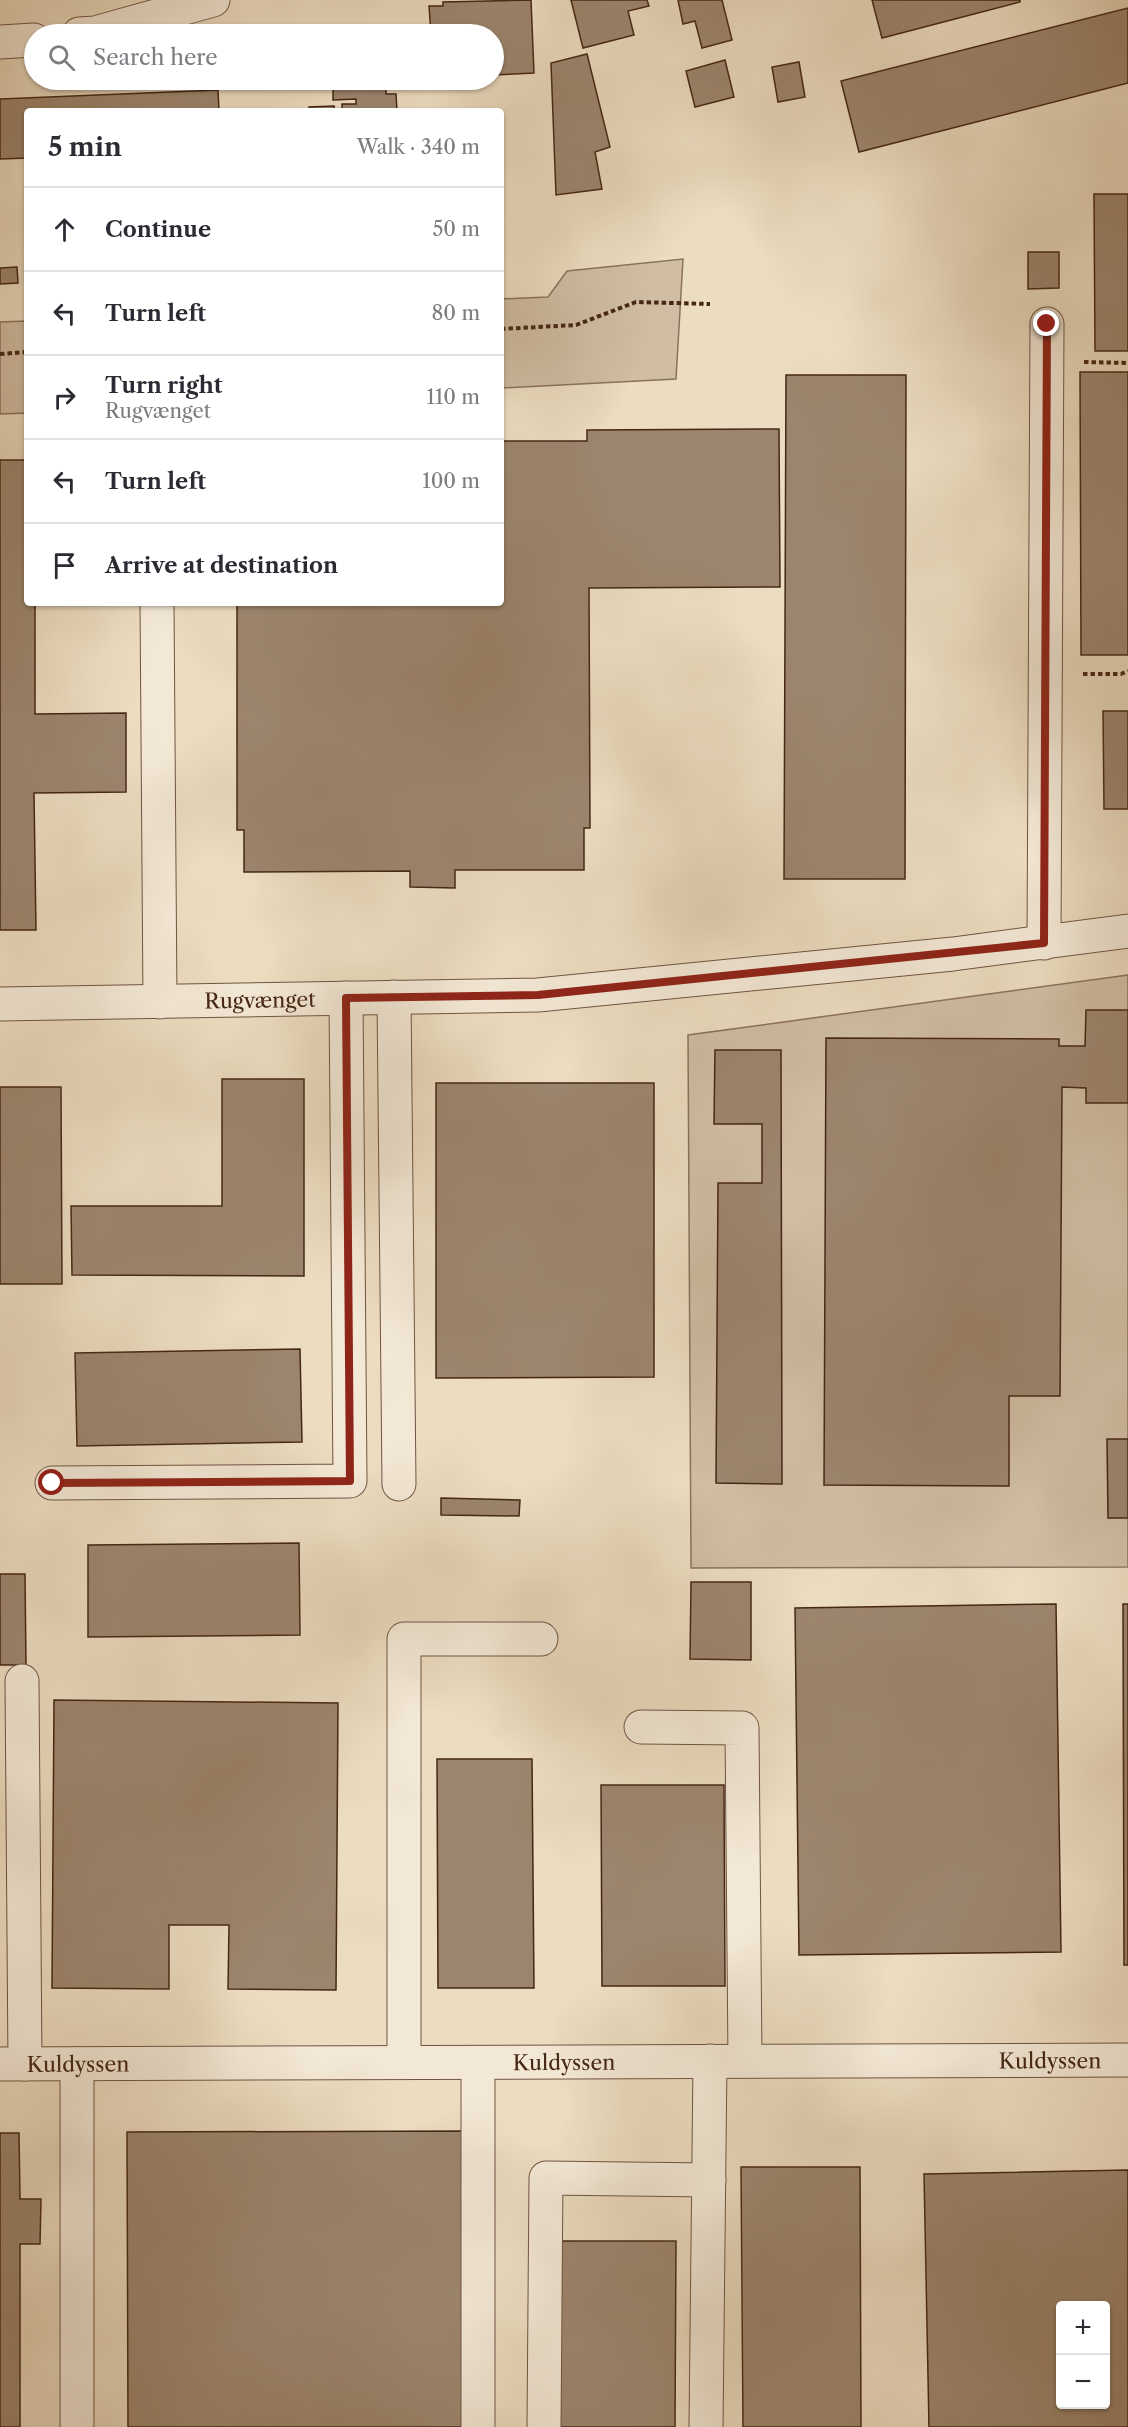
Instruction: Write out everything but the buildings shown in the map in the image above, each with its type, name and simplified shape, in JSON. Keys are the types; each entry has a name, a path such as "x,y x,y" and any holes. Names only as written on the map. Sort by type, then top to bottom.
{"street":[{"path":"127,24 213,0"},
{"path":"0,42 24,41"},
{"path":"1044,943 1047,324"},
{"path":"157,606 160,1002"},
{"name":"Rugvænget","path":"0,1004 538,995 1044,943 1128,931"},
{"path":"394,997 399,1484"},
{"path":"52,1483 350,1481 346,998"},
{"path":"404,2062 404,1639 541,1640"},
{"path":"13,2064 22,1681"},
{"path":"641,1727 742,1728 745,2061"},
{"name":"Kuldyssen","path":"13,2064 1128,2060"},
{"path":"706,2427 710,2061"},
{"path":"478,2063 478,2427"},
{"path":"77,2064 77,2427"},
{"path":"544,2427 546,2178 709,2180"}],"path":[{"path":"504,329 576,325 636,302 710,303"},
{"path":"0,354 24,352"}],"shaded area":[{"path":"683,259 676,379 504,388 504,299 548,297 567,271"},
{"path":"24,321 24,413 0,414 0,322"},
{"path":"1128,975 1128,1567 691,1568 688,1035"}],"route":[{"path":"52,1483 350,1481 346,998 538,995 1044,943 1047,324"}]}
